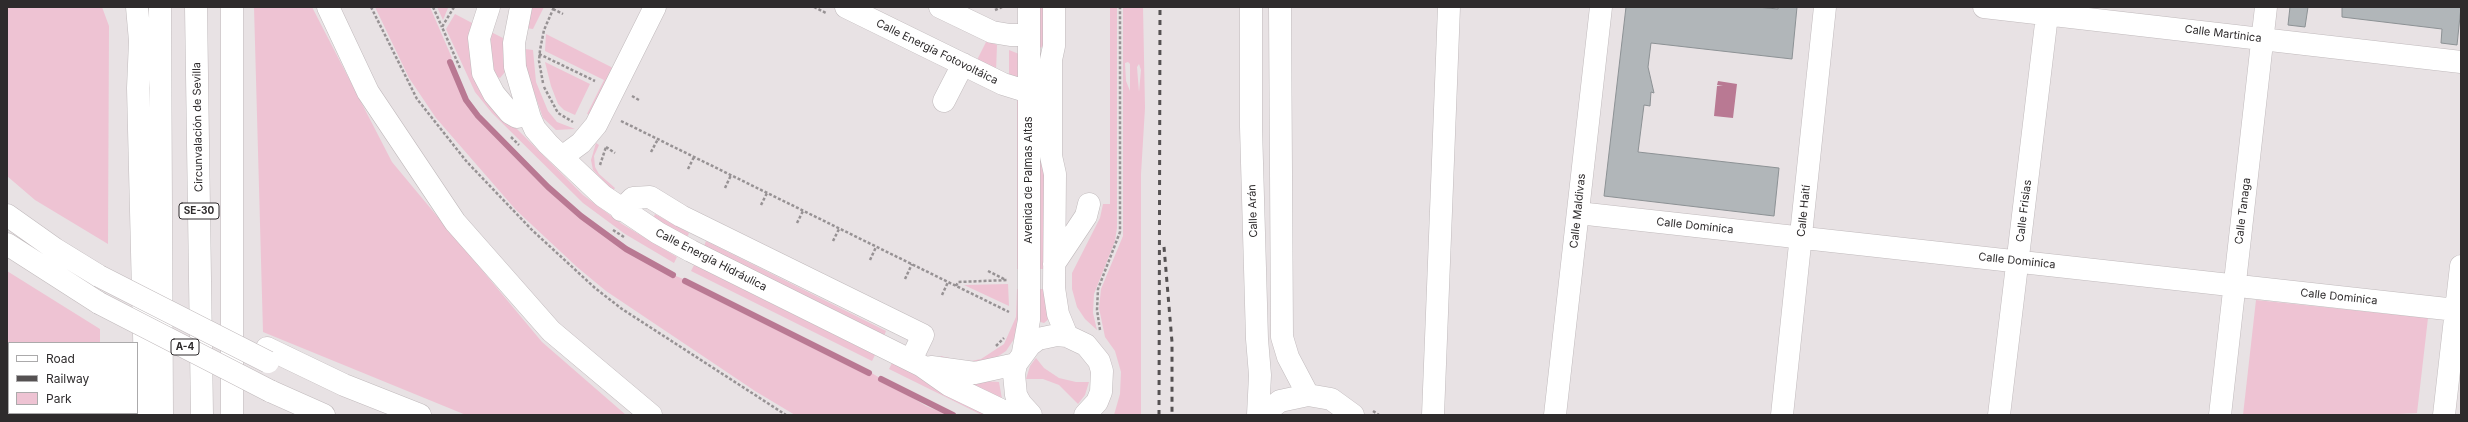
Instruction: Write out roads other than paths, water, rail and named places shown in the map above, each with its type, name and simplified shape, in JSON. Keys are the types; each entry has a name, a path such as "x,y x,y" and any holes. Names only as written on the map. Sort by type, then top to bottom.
{"main road":[{"path":"125,7 138,88"},
{"path":"137,7 140,41 138,88 140,247 146,415"},
{"path":"160,7 162,415"},
{"name":"Circunvalación de Sevilla","path":"196,7 202,415"},
{"path":"232,7 232,415"},
{"path":"328,7 368,92 455,222 551,331 651,415"},
{"path":"489,7 479,38 482,73 494,94 510,112 517,117 529,115"},
{"name":"Calle Energía Hidráulica","path":"520,7 514,43 515,67 529,115 535,129 562,157 621,210 690,251 916,363 949,385 1001,410 1022,415"},
{"path":"562,157 581,143 596,125 654,7"},
{"name":"Calle Energía Fotovoltáica","path":"846,7 1008,86 1029,92"},
{"path":"940,7 992,32 1025,39 1037,58 1051,60"},
{"name":"Avenida de Palmas Altas","path":"1029,7 1025,39 1029,92 1029,320 1014,374 1016,394 1021,404 1031,415"},
{"name":"Avenida de Palmas Altas","path":"1054,7 1054,46 1051,60 1050,156 1055,174 1054,264 1056,307 1067,336"},
{"name":"Calle Arán","path":"1251,7 1251,128 1257,339 1260,375 1258,415"},
{"path":"1280,7 1282,337 1288,357 1308,395"},
{"path":"1433,415 1449,7"},
{"name":"Calle Maldivas","path":"1555,415 1601,7"},
{"name":"Calle Haití","path":"1782,415 1825,7"},
{"name":"Calle Martinica","path":"1984,7 2048,11 2262,39 2461,62"},
{"name":"Calle Tanaga","path":"2220,415 2266,7"},
{"name":"Calle Frisias","path":"1999,415 2048,11"},
{"path":"944,101 962,64"},
{"path":"233,79 243,270 247,415"},
{"path":"621,210 638,196 650,197 681,216 923,335 916,363"},
{"path":"7,203 99,269"},
{"path":"1054,264 1086,216 1089,204"},
{"name":"Calle Dominica","path":"1578,212 2456,310"},
{"path":"7,215 55,249 99,269 390,415"},
{"name":"A-4","path":"7,244 99,303 270,391 324,415"},
{"path":"131,342 140,247"},
{"path":"2444,415 2461,266"},
{"path":"1019,358 1034,342 1047,336 1067,336 1086,344 1099,361 1103,382 1093,411"},
{"path":"268,355 420,415"},
{"name":"Calle Energía Hidráulica","path":"916,363 975,373 1019,358"},
{"path":"1262,415 1280,401 1308,395 1331,399 1353,415"}],"waterway":[{"path":"450,62 466,100 478,116 548,187 581,216 626,249 673,275"},
{"path":"685,281 869,373"},
{"path":"881,379 953,415"}],"railway":[{"path":"1159,415 1160,7"},
{"path":"1164,247 1172,342 1172,415"}]}
